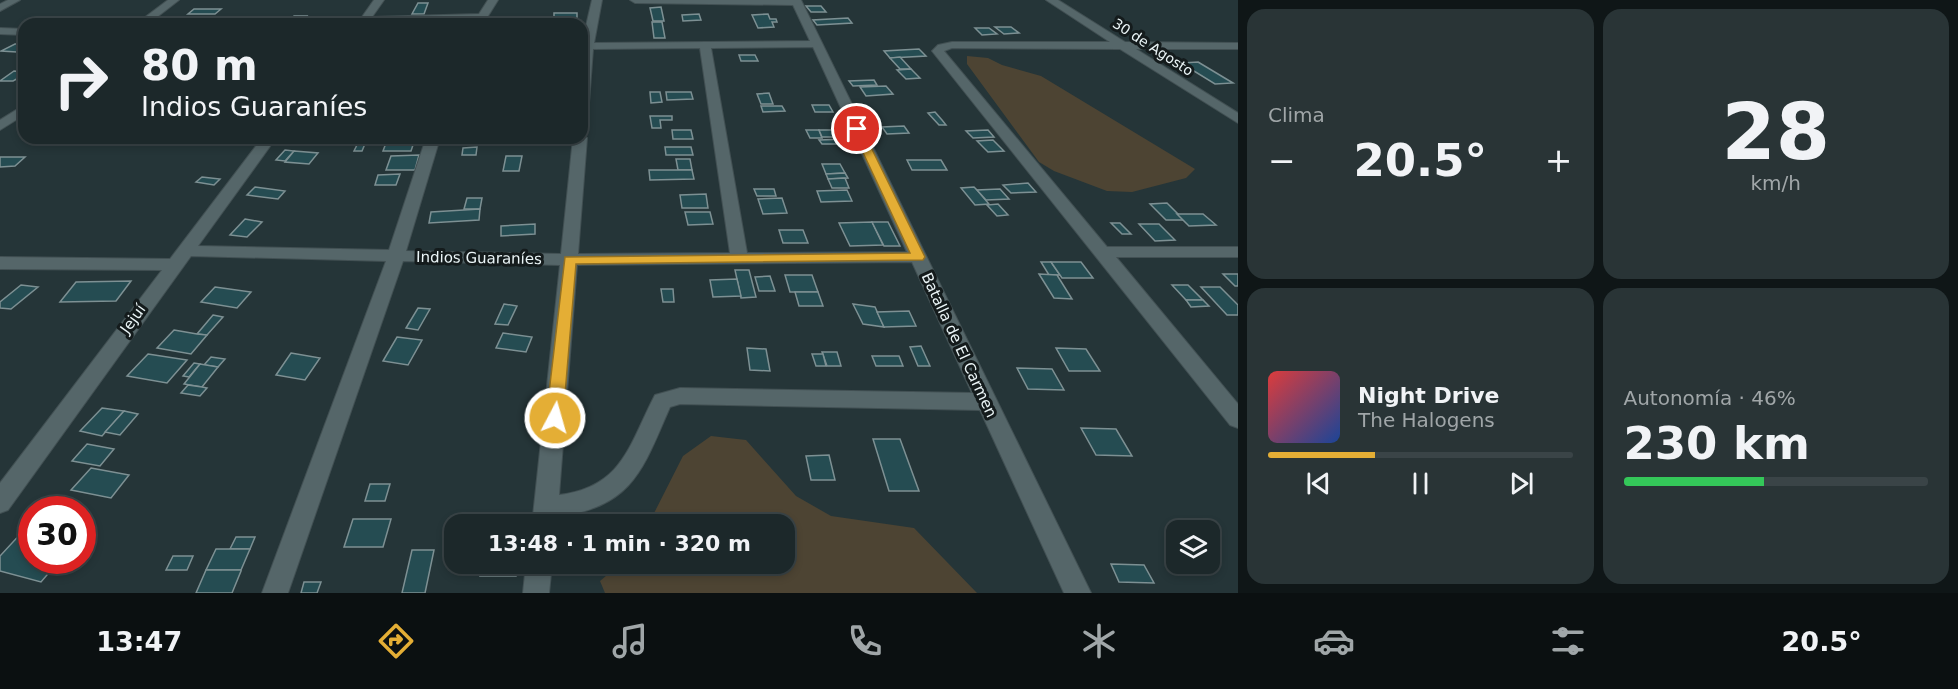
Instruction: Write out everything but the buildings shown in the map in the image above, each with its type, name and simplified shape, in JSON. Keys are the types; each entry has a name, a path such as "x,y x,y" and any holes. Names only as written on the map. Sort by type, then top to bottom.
{"street":[{"path":"0,8 15,0"},
{"path":"149,18 174,0"},
{"path":"366,18 379,0"},
{"path":"481,18 493,0"},
{"path":"588,34 597,0"},
{"path":"634,0 796,1"},
{"name":"30 de Agosto","path":"1051,0 1238,119"},
{"name":"Batalla de El Carmen","path":"796,1 985,402 1078,593"},
{"path":"0,31 18,32"},
{"path":"705,44 739,257"},
{"path":"588,46 817,44"},
{"path":"1238,46 952,45 942,47 938,51 1238,418"},
{"path":"3,122 18,112"},
{"path":"3,122 18,121"},
{"name":"Jejuí","path":"0,502 178,258 264,144"},
{"path":"275,593 396,256 431,144"},
{"path":"545,514 580,144"},
{"path":"1104,252 1238,252"},
{"name":"Indios Guaraníes","path":"0,263 178,258 396,256 570,260 918,257"},
{"path":"554,514 599,498 627,476 662,401 680,396 985,402"},
{"path":"536,593 538,574"}],"shaded area":[{"path":"967,56 988,58 1002,65 1041,76 1195,169 1186,178 1132,192 1107,191 1054,171 1039,162 967,64"},
{"path":"711,436 746,440 796,496 831,516 914,528 977,593 605,593 600,581 608,574 795,574 795,514 654,514 683,456"}],"route":[{"path":"555,418 570,260 918,257 857,129"}]}
